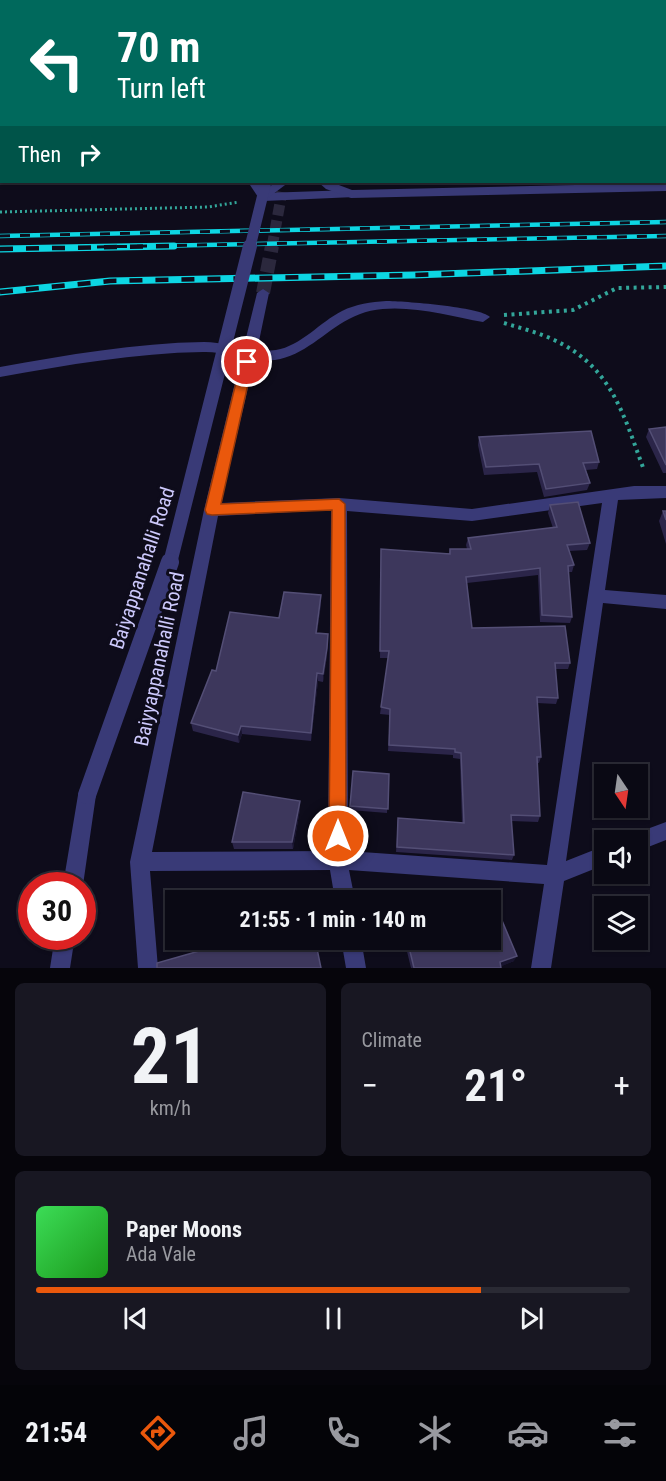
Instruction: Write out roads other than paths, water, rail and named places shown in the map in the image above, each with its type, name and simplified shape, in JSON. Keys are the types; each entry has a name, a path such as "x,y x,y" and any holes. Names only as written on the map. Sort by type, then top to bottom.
{"street":[{"path":"326,183 351,194"},
{"path":"265,189 283,185"},
{"path":"265,189 351,194 666,187"},
{"name":"Baiyappanahalli Road","path":"75,872 87,795 173,554 265,189"},
{"name":"Baiyyappanahalli Road","path":"148,968 140,862 212,510 251,354 263,293"},
{"path":"0,372 49,363 193,348 221,348 251,354 285,353 356,310 395,306 483,317"},
{"path":"212,510 339,504 472,515 611,495 659,492"},
{"path":"541,968 611,495"},
{"path":"339,504 338,860 343,890"},
{"path":"597,596 666,602"},
{"path":"648,838 666,831"},
{"path":"140,862 338,860 555,875 594,859"},
{"path":"60,968 63,950"},
{"path":"353,950 356,968"}],"tunnel":[{"path":"272,247 282,192"},
{"path":"263,293 272,246"}],"railway":[{"path":"0,236 666,222"},
{"path":"97,247 666,236"},
{"path":"0,249 174,246"},
{"path":"0,292 110,281 414,275 666,266"}]}
